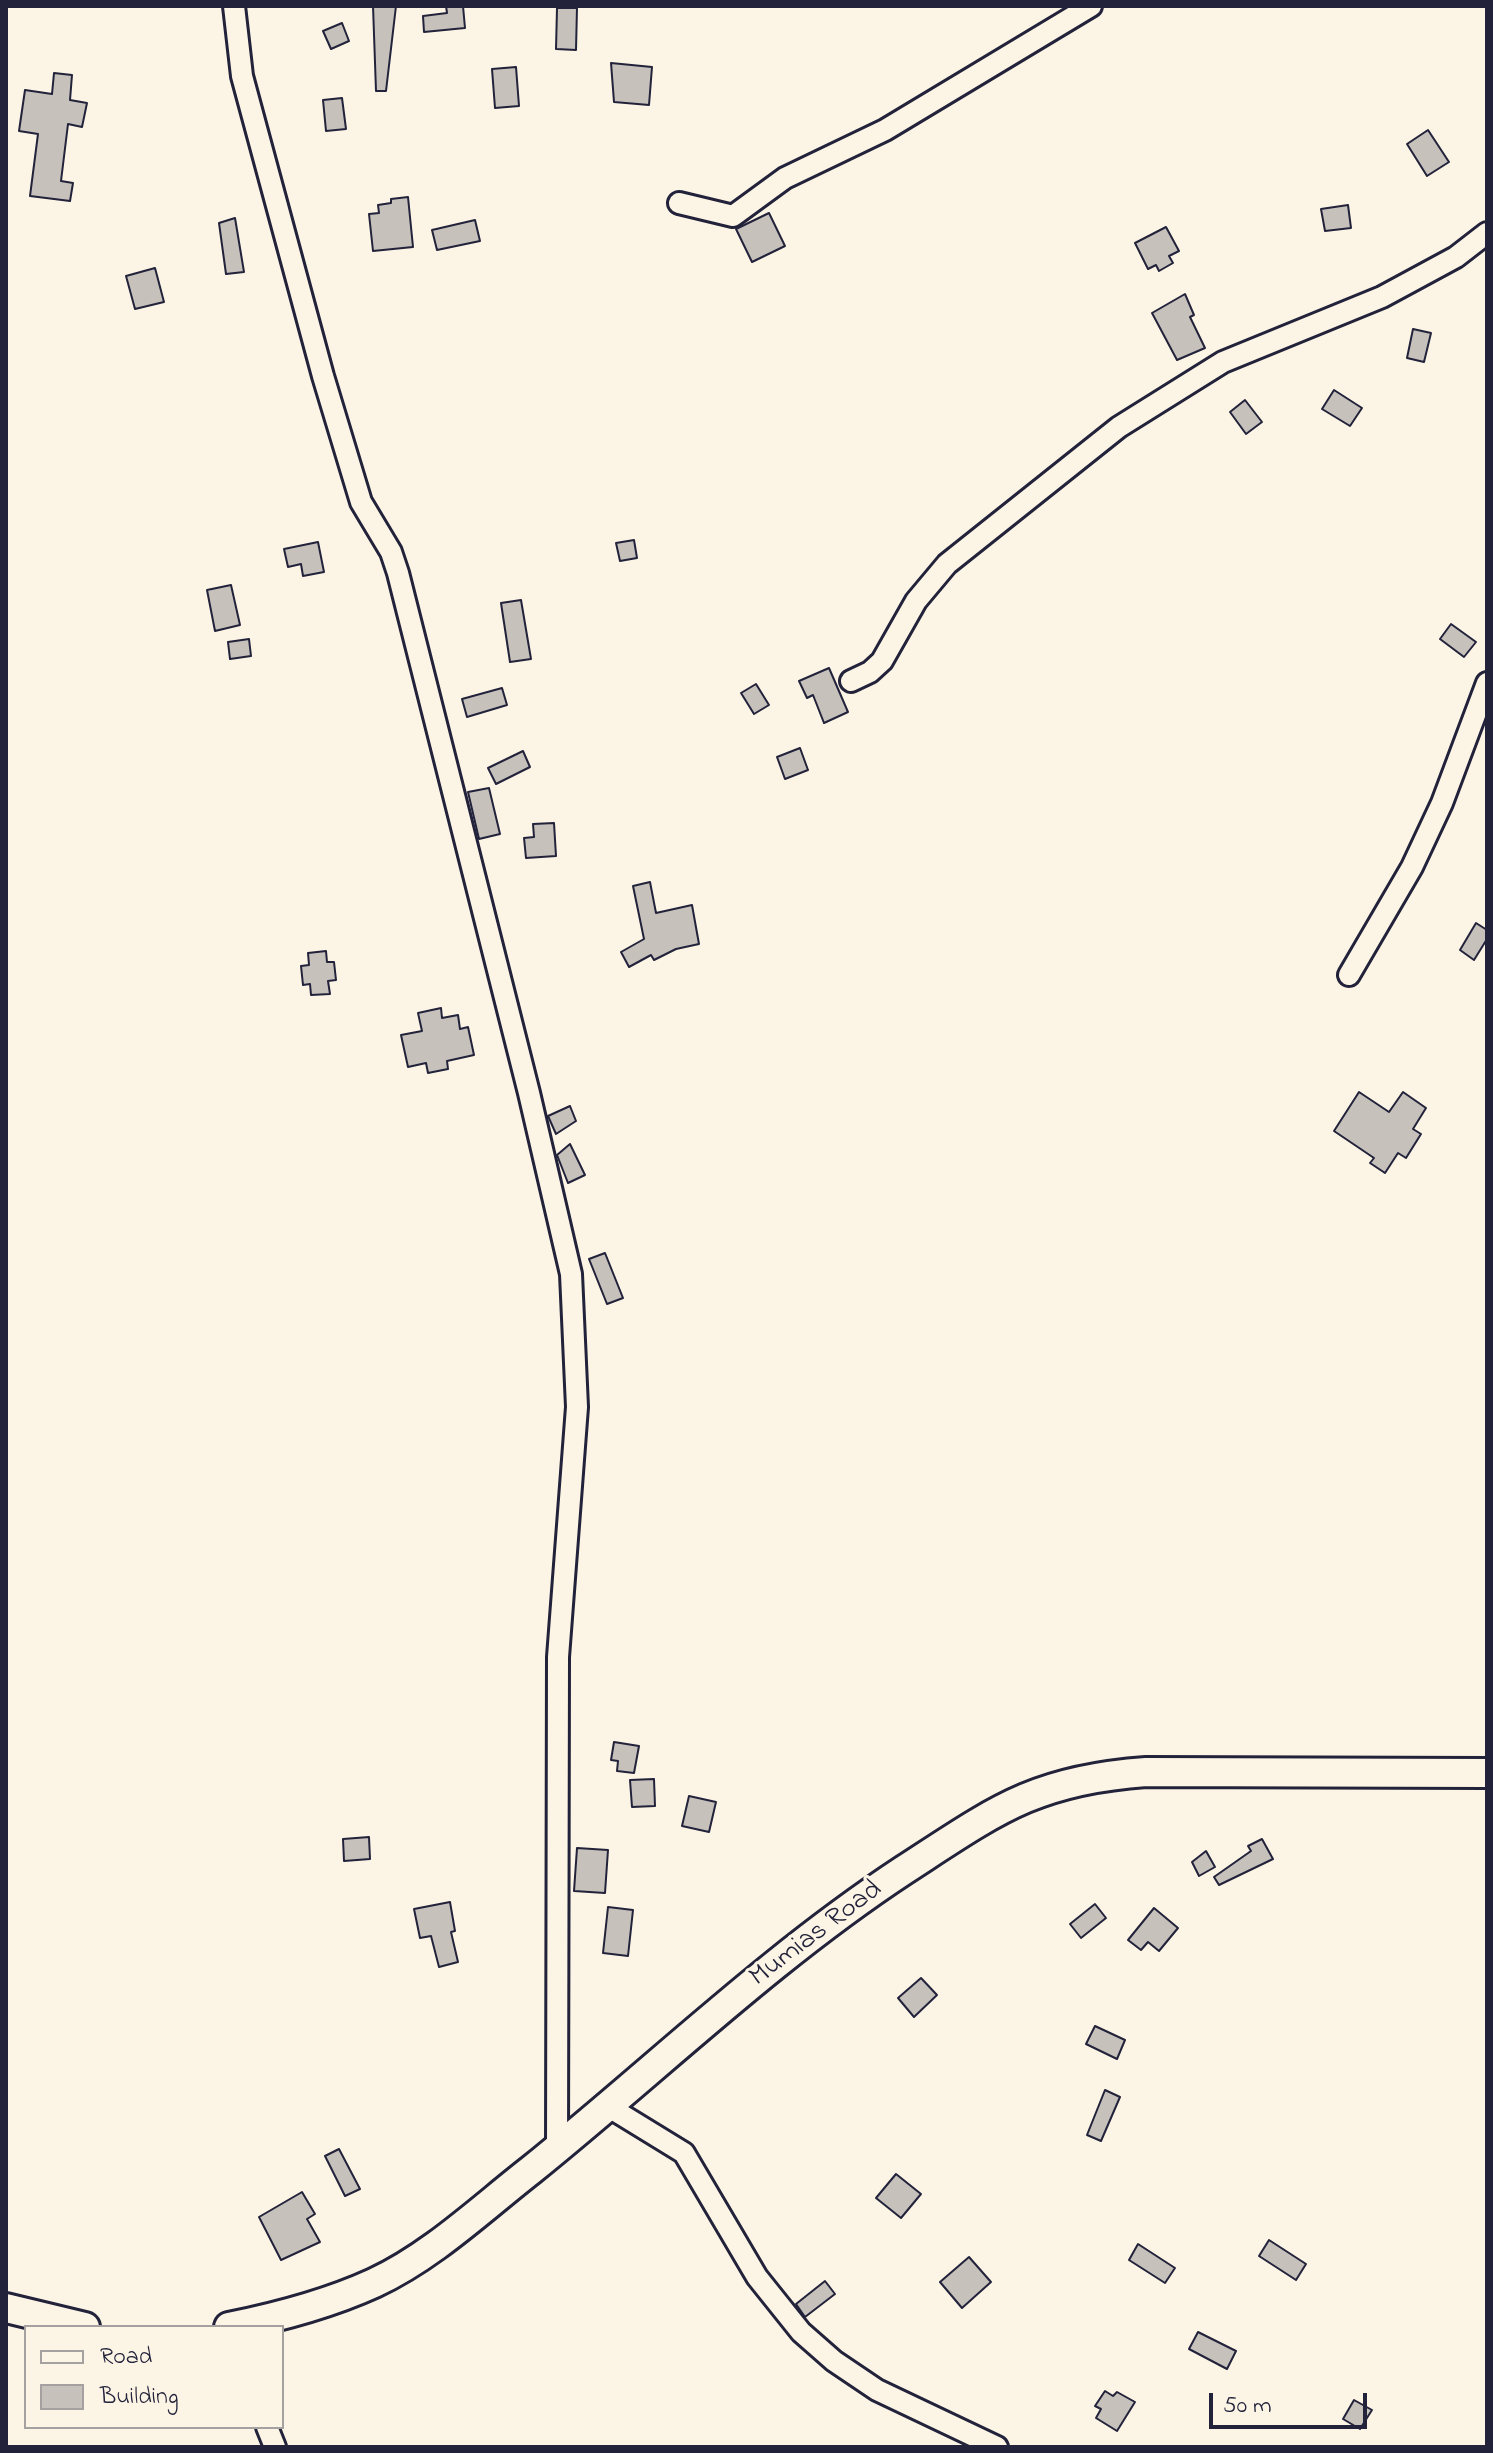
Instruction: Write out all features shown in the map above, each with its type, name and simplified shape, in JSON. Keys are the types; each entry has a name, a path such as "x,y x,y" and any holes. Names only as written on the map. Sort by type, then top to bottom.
{"street":[{"path":"234,6 242,76 336,420 361,502 391,552 398,573 529,1093 571,1274 577,1407 558,1657 557,2149"},
{"path":"679,203 733,216 785,178 885,130 1091,6"},
{"path":"851,681 870,672 882,661 916,601 947,564 1119,427 1223,362 1382,297 1456,257 1487,233"},
{"path":"1349,975 1412,867 1442,803 1487,683"},
{"name":"Mumias Road","path":"238,2325 303,2309 376,2282 427,2252 609,2107 785,1954 846,1909 990,1814 1025,1795 1097,1775 1146,1772 1487,1773"},
{"path":"609,2107 684,2153 751,2268 801,2332 834,2361 877,2390 997,2447"},
{"path":"6,2308 77,2325"}],"building":[{"path":"373,6 396,6 386,91 376,91"},
{"path":"446,6 463,6 465,28 424,32 423,16 447,13"},
{"path":"557,8 577,8 576,50 556,49"},
{"path":"342,23 349,41 331,49 323,31"},
{"path":"611,63 652,67 649,105 614,102"},
{"path":"516,67 519,106 495,108 492,69"},
{"path":"54,73 72,75 70,100 87,103 82,127 68,124 61,181 73,183 70,201 30,196 38,134 19,131 25,90 52,94"},
{"path":"342,98 346,129 326,131 323,100"},
{"path":"1428,130 1449,162 1427,176 1407,144"},
{"path":"408,197 413,247 373,251 369,214 379,213 378,205 391,203 391,199"},
{"path":"1348,205 1351,228 1325,231 1321,209"},
{"path":"769,213 785,246 752,262 736,229"},
{"path":"235,218 244,272 226,274 219,223"},
{"path":"475,220 480,241 437,250 432,230"},
{"path":"1166,227 1179,251 1169,256 1173,263 1159,271 1156,265 1148,269 1135,243"},
{"path":"155,268 164,302 135,309 126,276"},
{"path":"1185,294 1194,315 1190,317 1205,348 1177,360 1152,313"},
{"path":"1413,329 1431,333 1424,362 1407,358"},
{"path":"1334,390 1362,408 1350,426 1322,409"},
{"path":"1245,400 1262,422 1246,434 1230,412"},
{"path":"634,540 637,558 620,561 616,543"},
{"path":"318,542 324,572 303,576 301,564 288,567 284,549"},
{"path":"231,585 240,625 215,631 207,590"},
{"path":"521,600 531,659 510,662 501,603"},
{"path":"1451,624 1476,642 1464,657 1440,639"},
{"path":"249,639 251,656 230,659 228,642"},
{"path":"829,668 848,712 824,723 813,695 807,698 799,681"},
{"path":"756,684 769,705 754,714 741,693"},
{"path":"502,688 507,705 467,717 462,699"},
{"path":"800,748 808,770 785,779 777,757"},
{"path":"523,751 530,767 496,784 488,768"},
{"path":"489,788 500,834 479,839 468,792"},
{"path":"554,823 556,856 526,858 524,838 534,837 533,824"},
{"path":"650,882 656,913 692,905 699,944 676,949 654,960 651,955 629,967 621,952 644,939 633,886"},
{"path":"1476,923 1487,930 1487,939 1474,960 1460,950"},
{"path":"326,951 327,962 334,962 336,980 328,981 330,994 311,995 310,984 303,985 301,966 309,965 308,953"},
{"path":"441,1008 442,1018 458,1015 460,1029 468,1027 474,1055 447,1061 448,1069 428,1073 426,1063 408,1067 401,1035 422,1031 418,1013"},
{"path":"1359,1092 1389,1112 1403,1092 1426,1108 1413,1129 1421,1134 1406,1158 1398,1153 1385,1173 1370,1163 1374,1158 1334,1131"},
{"path":"570,1106 576,1121 556,1134 548,1116"},
{"path":"570,1144 585,1175 568,1183 557,1155"},
{"path":"605,1253 623,1298 607,1304 589,1259"},
{"path":"614,1742 639,1746 634,1773 617,1771 618,1761 611,1760"},
{"path":"654,1779 655,1806 632,1807 630,1780"},
{"path":"689,1796 716,1802 709,1832 682,1826"},
{"path":"369,1837 370,1859 344,1861 343,1839"},
{"path":"1262,1839 1273,1859 1219,1885 1214,1877 1251,1851 1248,1846"},
{"path":"577,1848 608,1850 605,1893 574,1891"},
{"path":"1206,1851 1215,1867 1199,1876 1192,1862"},
{"path":"450,1902 455,1931 451,1932 458,1962 439,1967 431,1936 420,1938 414,1909"},
{"path":"1095,1904 1106,1918 1081,1938 1070,1924"},
{"path":"608,1907 633,1910 628,1956 603,1953"},
{"path":"1154,1908 1178,1928 1159,1951 1148,1942 1141,1950 1128,1940"},
{"path":"921,1978 937,1995 914,2017 898,1998"},
{"path":"1095,2026 1125,2040 1117,2059 1086,2044"},
{"path":"1105,2090 1120,2097 1101,2141 1087,2135"},
{"path":"339,2149 360,2189 345,2196 325,2156"},
{"path":"896,2174 921,2194 901,2218 876,2198"},
{"path":"302,2192 315,2214 307,2219 320,2242 281,2260 259,2217"},
{"path":"1269,2240 1306,2264 1296,2280 1259,2256"},
{"path":"1138,2244 1175,2268 1165,2283 1129,2260"},
{"path":"969,2257 991,2282 962,2308 940,2282"},
{"path":"825,2281 835,2294 805,2317 796,2304"},
{"path":"1198,2332 1236,2351 1227,2369 1189,2349"},
{"path":"1105,2391 1113,2396 1117,2392 1135,2402 1117,2431 1096,2418 1101,2409 1095,2406"},
{"path":"1354,2400 1372,2410 1360,2429 1343,2419"}]}
